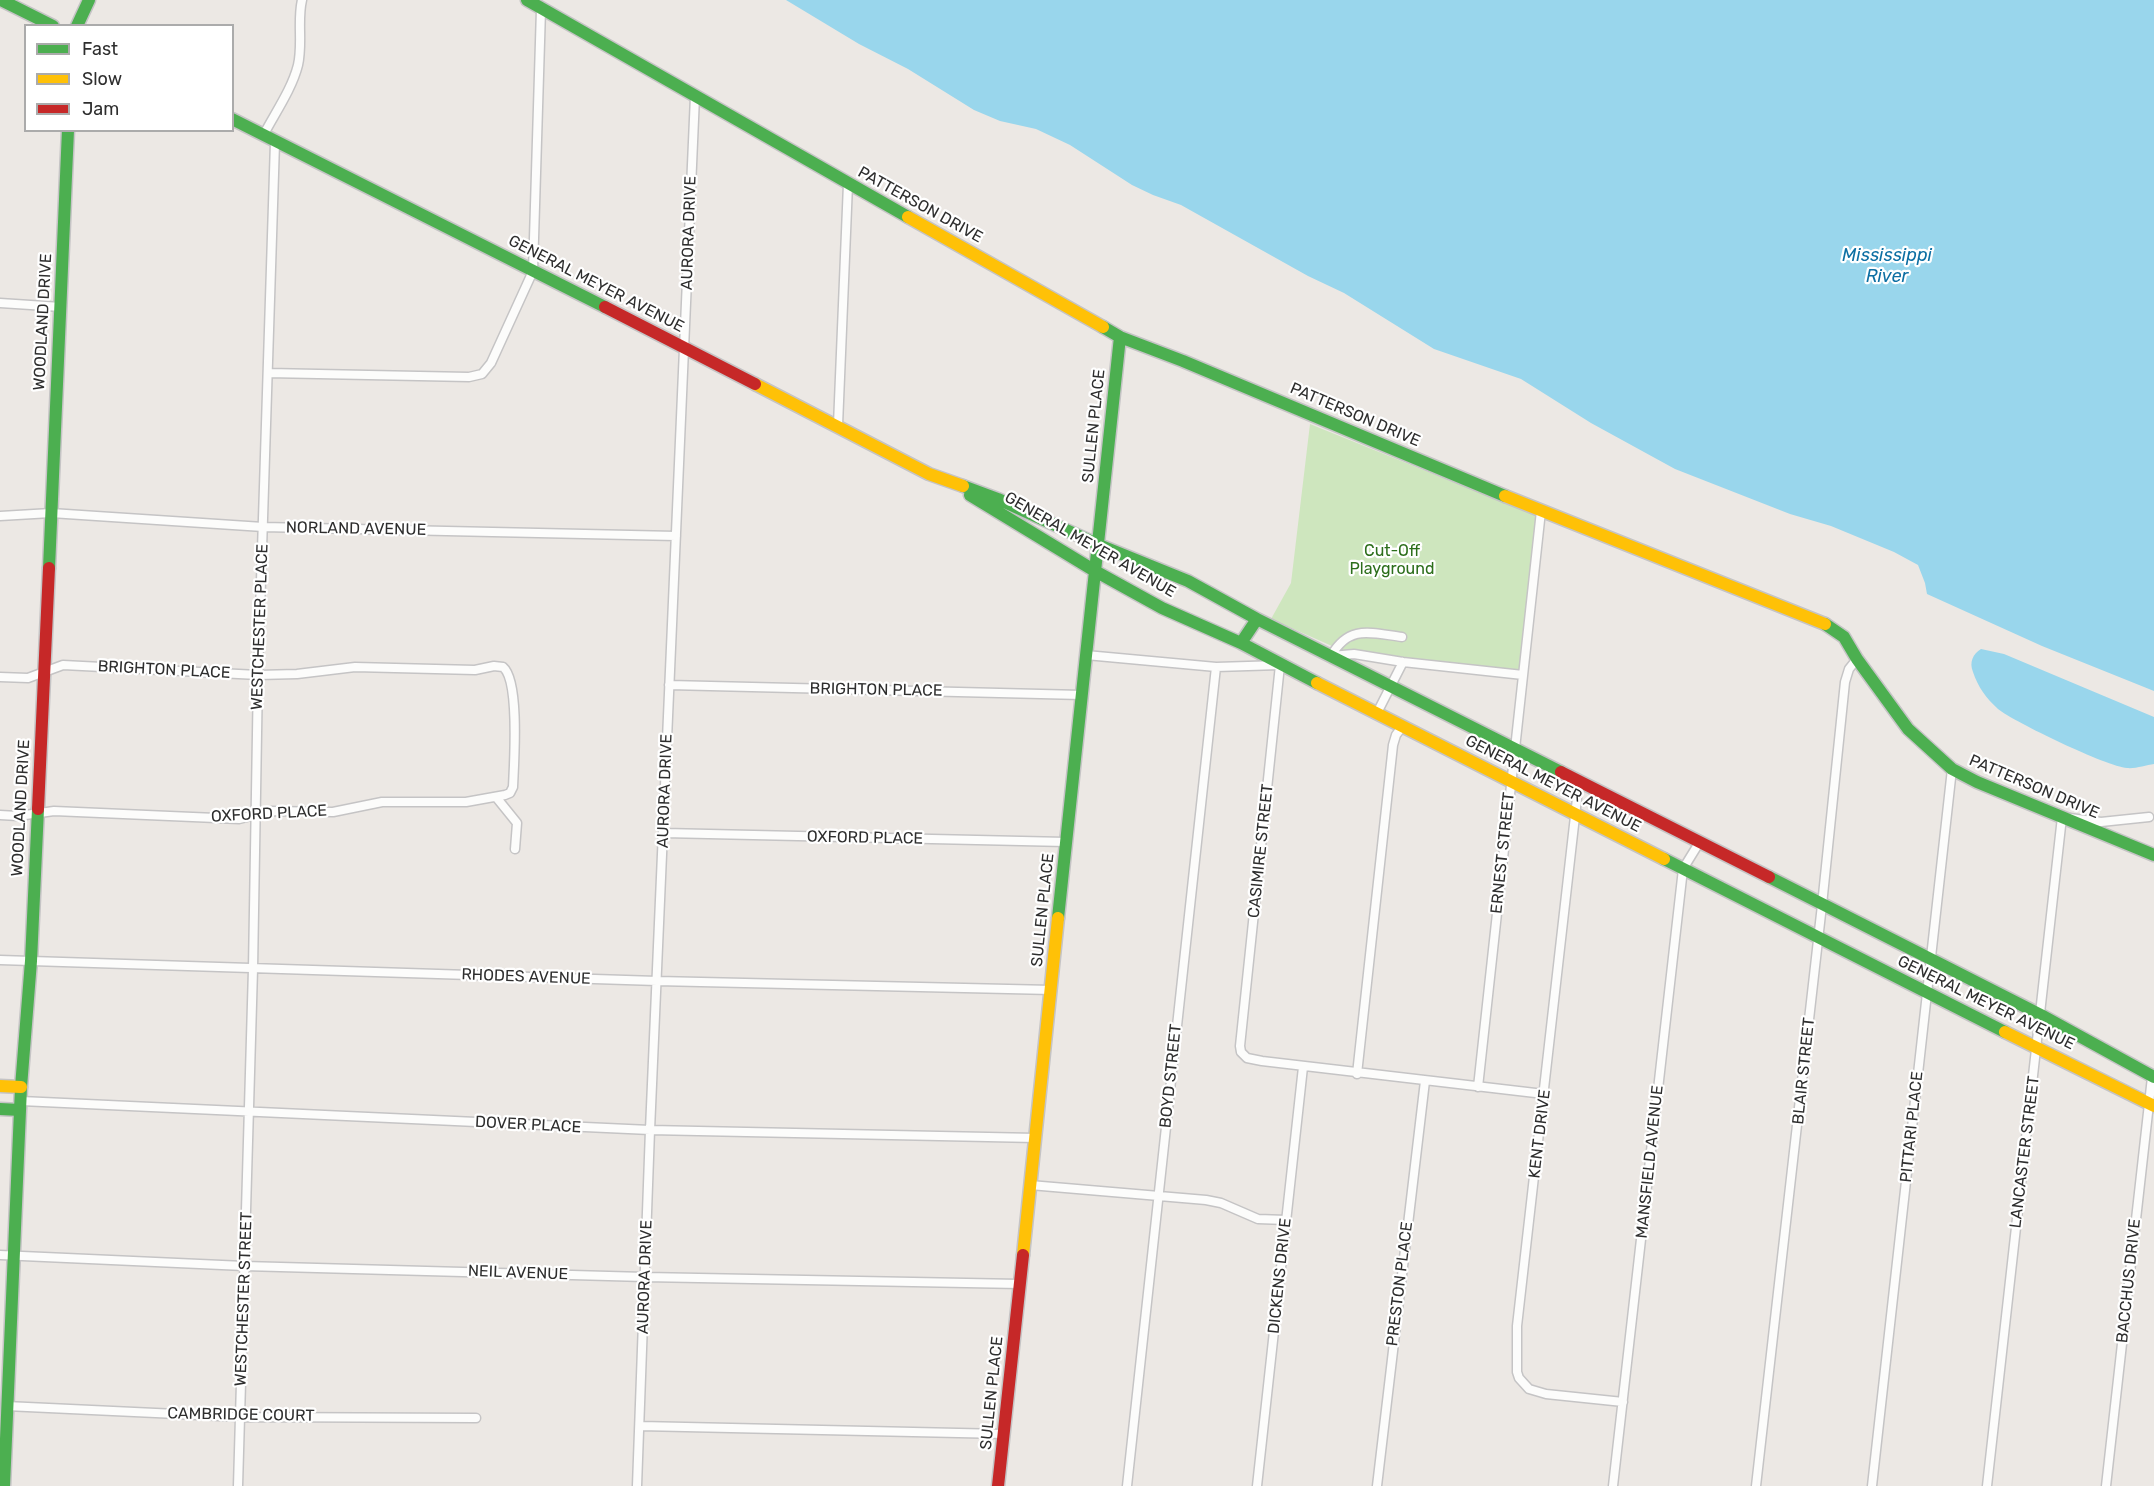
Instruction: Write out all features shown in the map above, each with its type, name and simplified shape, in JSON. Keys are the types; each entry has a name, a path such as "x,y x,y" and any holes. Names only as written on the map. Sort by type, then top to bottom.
{"street":[{"path":"1,0 49,24"},
{"path":"78,24 89,0"},
{"path":"263,135 298,65 299,18 302,0"},
{"name":"PATTERSON DRIVE","path":"527,0 848,184 1120,336 1541,511 1807,615 1844,637 1857,659 1908,729 1952,769 1977,782 2154,855"},
{"path":"268,373 447,378 482,374 491,363 532,271 541,9"},
{"path":"31,14 38,24"},
{"name":"AURORA DRIVE","path":"637,1486 694,96"},
{"name":"GENERAL MEYER AVENUE","path":"234,120 943,480 1095,571 1162,608 1241,643 1402,727 2151,1105"},
{"name":"WOODLAND DRIVE","path":"4,1486 20,1106 31,961 38,814 68,132"},
{"name":"WESTCHESTER PLACE","path":"249,1112 258,675 275,142"},
{"path":"838,425 848,184"},
{"path":"0,303 61,307"},
{"name":"SULLEN PLACE","path":"998,1486 1120,336"},
{"name":"GENERAL MEYER AVENUE","path":"943,480 998,499 1099,545 1188,581 1257,619 2041,1015 2153,1077"},
{"name":"ERNEST STREET","path":"1478,1087 1541,511"},
{"name":"NORLAND AVENUE","path":"0,516 51,513 263,527 676,536"},
{"path":"1241,643 1257,619"},
{"path":"1331,656 1337,645 1351,634 1365,632 1402,637"},
{"path":"1331,656 1354,654 1403,662 1523,675"},
{"path":"1086,655 1216,667 1281,665"},
{"name":"BLAIR STREET","path":"1756,1486 1819,937 1845,682 1849,669 1857,659"},
{"path":"1377,713 1403,662"},
{"name":"BRIGHTON PLACE","path":"0,677 28,678 44,670 63,665 258,675 297,674 355,667 475,670 494,666 503,667 510,675 512,684 513,787 510,792 496,797"},
{"name":"CASIMIRE STREET","path":"1281,665 1241,1052 1247,1058 1303,1067"},
{"name":"BOYD STREET","path":"1127,1486 1216,667"},
{"name":"BRIGHTON PLACE","path":"669,685 1082,695"},
{"path":"1357,1074 1393,745 1402,727"},
{"name":"PITTARI PLACE","path":"1872,1486 1952,769"},
{"name":"KENT DRIVE","path":"1579,781 1517,1326 1517,1371 1524,1385 1546,1394 1623,1402"},
{"path":"496,797 517,823 515,849"},
{"name":"OXFORD PLACE","path":"0,816 54,811 239,819 271,811 333,812 382,802 466,802 496,797"},
{"path":"2062,817 2101,822 2149,817"},
{"name":"LANCASTER STREET","path":"1987,1486 2062,817"},
{"name":"OXFORD PLACE","path":"664,833 1066,842"},
{"name":"MANSFIELD AVENUE","path":"1613,1486 1683,869 1699,843"},
{"name":"RHODES AVENUE","path":"0,960 657,981 1052,990"},
{"path":"1303,1067 1544,1094"},
{"name":"DICKENS DRIVE","path":"1257,1486 1303,1067"},
{"name":"BACCHUS DRIVE","path":"2106,1486 2153,1077"},
{"name":"PRESTON PLACE","path":"1377,1486 1425,1082"},
{"path":"0,1086 21,1087"},
{"path":"0,1109 20,1106"},
{"name":"DOVER PLACE","path":"20,1106 249,1112 650,1130 1036,1138"},
{"name":"WESTCHESTER STREET","path":"238,1486 249,1112"},
{"path":"1030,1185 1206,1200 1221,1203 1258,1219 1286,1220"},
{"name":"NEIL AVENUE","path":"0,1255 244,1266 1020,1284"},
{"name":"CAMBRIDGE COURT","path":"6,1406 241,1417 476,1418"},
{"path":"640,1426 1004,1434"}],"green space":[{"name":"Cut-Off Playground","path":"1310,424 1537,516 1520,671 1341,650 1271,619 1291,583"}],"water":[{"name":"Mississippi River","path":"786,0 2154,0 2154,691 2042,646 1927,594 1918,565 1894,552 1831,526 1790,514 1675,469 1591,423 1521,379 1434,349 1344,293 1308,276 1181,205 1132,185 1070,145 1036,129 1000,121 974,110 908,69 859,44"},
{"path":"1981,649 2004,654 2154,717 2154,764 2130,768 2117,766 2061,743 2007,715 1990,701 1975,677 1972,662 1976,653"}],"traffic: fast":[{"path":"1,0 49,24"},
{"path":"78,24 89,0"},
{"path":"527,0 908,217"},
{"path":"234,120 605,307"},
{"path":"49,568 68,132"},
{"path":"1103,327 1120,337 1183,361 1505,496"},
{"path":"1058,918 1120,337"},
{"path":"963,486 1188,581 1257,619 1561,772"},
{"path":"970,495 1095,571 1162,608 1241,643 1317,683"},
{"path":"1241,643 1257,619"},
{"path":"1825,624 1844,637 1857,659 1908,729 1952,769 1977,782 2154,855"},
{"path":"4,1486 21,1087 31,961 38,809"},
{"path":"1664,859 2005,1032"},
{"path":"1769,877 2041,1015 2154,1077"},
{"path":"0,1109 20,1110"}],"traffic: slow":[{"path":"908,217 1103,327"},
{"path":"755,384 929,474 963,486"},
{"path":"1505,496 1825,624"},
{"path":"1317,683 1664,859"},
{"path":"1023,1255 1058,918"},
{"path":"2005,1032 2154,1106"},
{"path":"0,1086 21,1087"}],"traffic: jam":[{"path":"605,307 755,384"},
{"path":"38,809 49,568"},
{"path":"1561,772 1769,877"},
{"path":"998,1486 1023,1255"}]}
